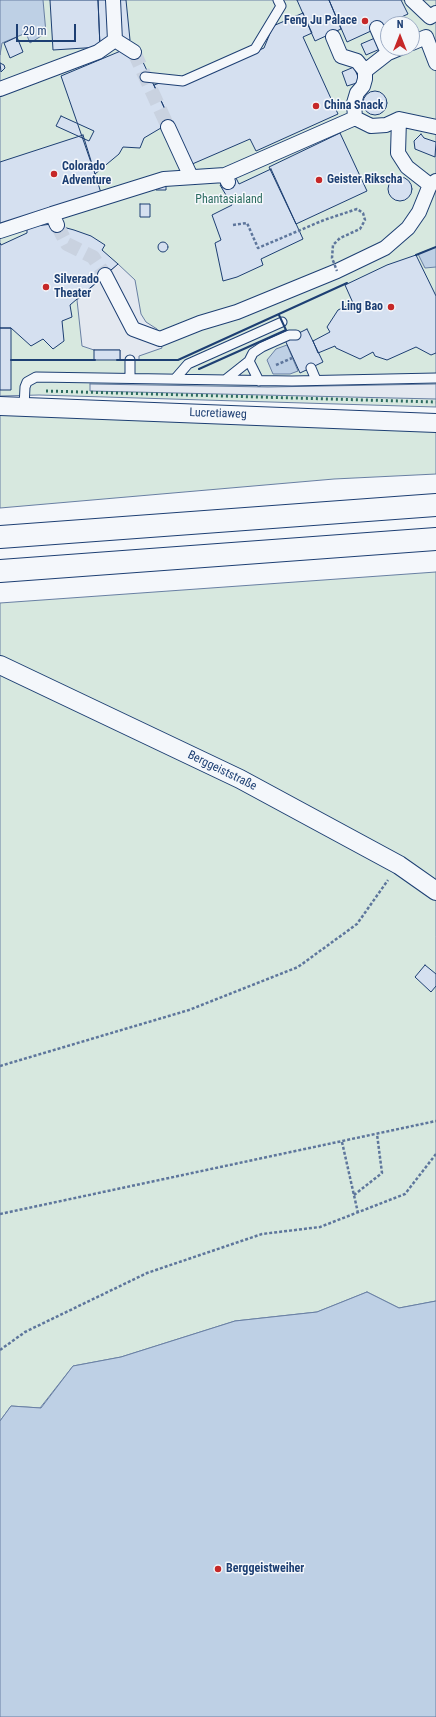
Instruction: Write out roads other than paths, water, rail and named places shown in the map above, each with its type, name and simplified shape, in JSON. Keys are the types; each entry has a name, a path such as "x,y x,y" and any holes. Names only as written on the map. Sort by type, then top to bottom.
{"highway":[{"path":"0,537 436,505"},
{"path":"0,571 436,539"}],"street":[{"path":"113,0 115,40"},
{"path":"412,0 433,15 426,37 436,63"},
{"path":"377,28 380,32"},
{"path":"332,37 341,56 357,61 365,71 363,86 357,92 354,103 355,118"},
{"path":"420,40 426,37"},
{"path":"115,40 134,52"},
{"path":"0,89 98,52 115,40"},
{"path":"365,71 386,56"},
{"path":"355,118 371,126 386,125 399,119 436,127"},
{"path":"0,231 55,220 164,179 191,177 227,179 287,153 355,118"},
{"path":"106,275 133,329 160,338 200,323 236,312 337,271 385,248 398,238 419,212 433,183 407,167 398,153 399,119"},
{"path":"168,127 191,177"},
{"name":"Lucretiaweg","path":"0,406 436,423"},
{"name":"Berggeiststraße","path":"0,665 240,779 399,865 436,891"}],"lane":[{"path":"145,77 183,81 255,49 280,3"},
{"path":"175,379 188,364 282,322"},
{"path":"226,380 250,361 253,353 262,347 289,335 296,335"},
{"path":"130,360 130,378"},
{"path":"250,361 259,381"},
{"path":"311,368 316,380"},
{"path":"24,407 25,387 27,382 36,377 259,381 436,378"}],"water":[{"path":"0,0 43,0 46,33 30,43 26,33 2,43 0,55"},
{"path":"436,247 436,267 425,268 418,254"},
{"path":"287,345 298,371 290,374 273,374 267,360 276,349"},
{"name":"Berggeistweiher","path":"367,1292 399,1308 436,1301 436,1717 0,1717 0,1421 11,1406 41,1408 73,1366 121,1357 235,1321 317,1312"}],"tunnel":[{"path":"134,52 168,127"},
{"path":"57,225 67,244 93,257 105,275"}],"place":[{"name":"Feng Ju Palace","path":"365,21"},
{"name":"China Snack","path":"316,106"},
{"name":"Colorado Adventure","path":"54,174"},
{"name":"Geister Rikscha","path":"319,180"},
{"name":"Silverado Theater","path":"46,287"},
{"name":"Ling Bao","path":"391,307"},
{"name":"Berggeistweiher","path":"218,1569"}],"park label":[{"name":"Phantasialand","path":"229,200"}]}
